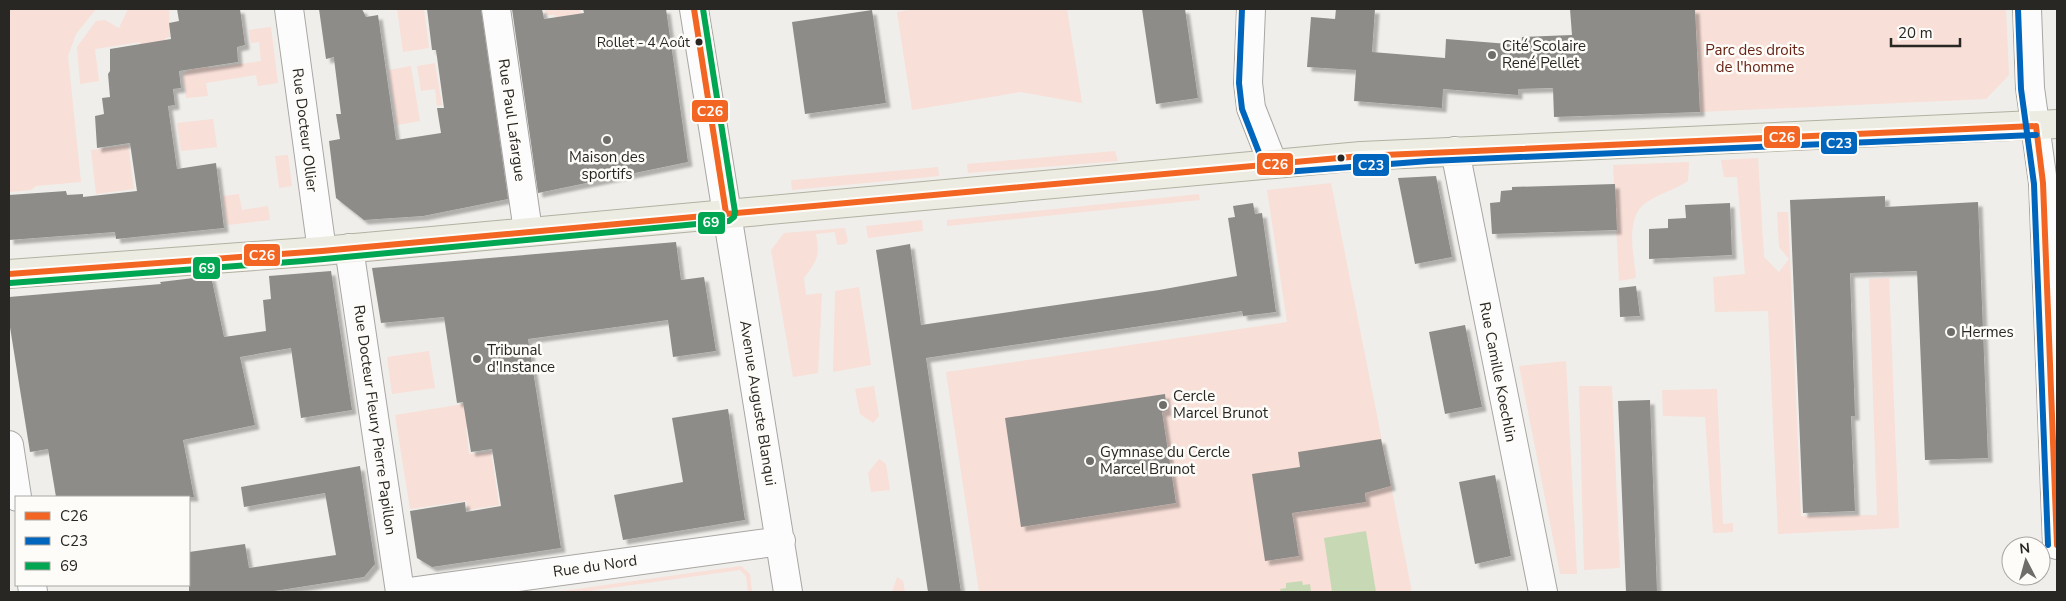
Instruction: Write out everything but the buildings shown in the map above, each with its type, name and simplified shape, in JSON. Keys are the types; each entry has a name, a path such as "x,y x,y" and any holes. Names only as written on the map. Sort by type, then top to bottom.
{"main road":[{"path":"9,274 322,251 1273,164 1455,151 2046,125"}],"street":[{"name":"Rue Docteur Ollier","path":"289,9 322,251"},
{"name":"Rue Paul Lafargue","path":"496,9 528,231"},
{"name":"Avenue Auguste Blanqui","path":"694,9 788,592"},
{"path":"1251,9 1248,83 1251,108 1273,164"},
{"path":"2028,9 2030,88 2046,125 2043,183 2057,545"},
{"name":"Rue Camille Koechlin","path":"1455,151 1543,592"},
{"name":"Rue Docteur Fleury Pierre Papillon","path":"349,248 400,592"},
{"path":"9,445 17,496"},
{"name":"Rue du Nord","path":"409,592 781,541"}],"green space":[{"path":"9,9 96,9 76,34 68,56 81,182 36,186 31,190 9,192"},
{"path":"128,9 169,9 170,37 165,38 167,54 142,52 140,42 95,49 99,81 80,84 77,47 96,21 105,20 119,28"},
{"path":"397,9 424,9 429,48 403,52"},
{"path":"545,9 580,9 585,31 558,28 555,15 546,15"},
{"path":"916,9 1067,9 1082,103 1021,92 912,110 897,12"},
{"name":"Parc des droits de l'homme","path":"1695,9 2006,9 2009,75 1986,99 1700,112"},
{"path":"271,27 278,83 258,86 256,75 206,83 208,96 186,98 183,74 207,59 209,68 261,61 259,42 251,43 249,30"},
{"path":"435,63 442,105 437,106 435,89 421,91 417,66"},
{"path":"411,66 420,121 397,125 389,70"},
{"path":"213,119 217,147 181,151 177,123"},
{"path":"128,145 134,189 96,194 91,150"},
{"path":"1115,151 1118,161 968,173 967,164"},
{"path":"288,155 292,186 279,188 275,156"},
{"path":"1758,158 1764,257 1779,272 1789,259 1779,247 1777,212 1788,212 1801,516 1877,515 1869,279 1889,278 1899,528 1778,534 1768,311 1715,312 1713,277 1745,274 1737,177 1724,177 1721,160"},
{"path":"1689,162 1688,181 1652,199 1640,208 1635,217 1632,237 1636,278 1619,281 1613,165"},
{"path":"938,167 939,176 792,190 791,181 793,180"},
{"name":"Cercle Marcel Brunot","path":"1331,183 1412,592 979,592 946,372 1287,322 1267,190"},
{"path":"239,194 242,210 268,206 270,220 227,225 223,196"},
{"path":"1199,194 1200,200 947,226 947,220"},
{"path":"922,220 923,231 868,238 866,226"},
{"path":"845,228 848,241 846,244 837,245 835,232 816,234 818,248 816,258 804,278 806,295 822,293 818,373 793,377 771,250 784,233"},
{"path":"859,287 871,365 833,372 835,291"},
{"path":"429,351 435,388 392,394 387,357"},
{"path":"1566,361 1577,574 1560,574 1519,366"},
{"path":"874,386 879,416 873,423 860,414 855,389"},
{"path":"1579,386 1612,386 1620,568 1584,570"},
{"path":"1717,389 1723,524 1733,523 1733,532 1713,533 1705,417 1663,416 1662,390"},
{"path":"482,401 486,425 466,428 469,454 491,452 499,505 468,510 466,501 410,509 395,415"},
{"path":"879,459 886,464 890,490 871,492 868,473"},
{"path":"741,566 750,574 752,592 748,592 746,576 740,570 582,592 555,592"},
{"path":"897,577 903,581 905,592 892,592"}],"shaded area":[{"path":"1366,531 1376,592 1332,592 1324,538"},
{"path":"1302,581 1303,585 1310,584 1311,592 1281,592 1280,589 1286,588 1286,583"}],"transit line":[{"name":"C26","path":"694,9 726,213"},
{"name":"69","path":"10,283 303,261 729,221 734,217 735,212 703,9"},
{"name":"C23","path":"1242,9 1239,83 1242,109 1265,168 1272,173 1429,161 2036,135"},
{"name":"C23","path":"2018,9 2021,89 2034,184 2048,536"},
{"name":"C26","path":"2036,126 2043,183 2057,545"},
{"name":"C26","path":"9,274 322,251 1361,156 2036,126"}],"place":[{"name":"Rollet - 4 Août","path":"699,42"},
{"name":"Cité Scolaire René Pellet","path":"1492,55"},
{"name":"Maison des sportifs","path":"607,140"},
{"name":"Hermes","path":"1951,332"},
{"name":"Tribunal d'Instance","path":"477,359"},
{"name":"Cercle Marcel Brunot","path":"1163,405"},
{"name":"Gymnase du Cercle Marcel Brunot","path":"1090,461"}]}
